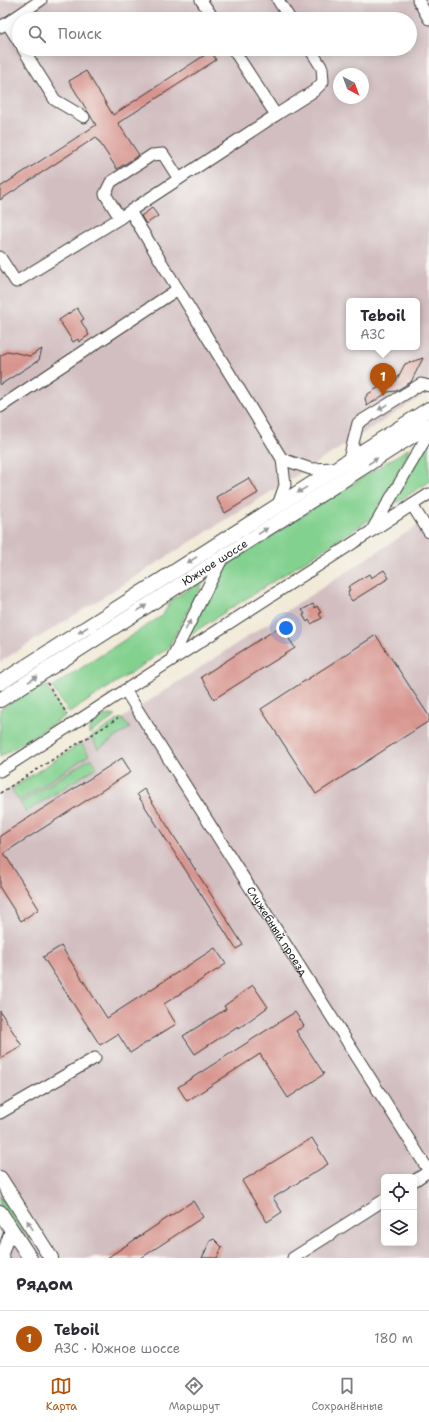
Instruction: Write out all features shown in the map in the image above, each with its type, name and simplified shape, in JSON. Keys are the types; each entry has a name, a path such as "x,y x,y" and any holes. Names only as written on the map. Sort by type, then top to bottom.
{"main road":[{"name":"Южное шоссе","path":"0,683 429,409"},
{"name":"Южное шоссе","path":"0,700 429,425"},
{"path":"0,1178 51,1258"},
{"path":"0,1212 30,1258"}],"street":[{"path":"23,12 41,0"},
{"path":"201,0 209,12"},
{"path":"278,0 286,12"},
{"path":"418,0 429,19"},
{"path":"12,19 3,25 12,35"},
{"path":"27,56 55,100 84,117"},
{"path":"238,56 276,115"},
{"path":"0,257 16,282 120,218 314,91 323,82 322,68 314,56"},
{"path":"120,218 105,194 111,182 152,155 163,154 179,179"},
{"path":"130,211 282,459 285,485 278,505"},
{"path":"0,407 178,289"},
{"path":"349,459 358,423 421,384 429,386"},
{"path":"370,532 429,433"},
{"path":"282,459 311,469 336,468"},
{"path":"0,771 429,494"},
{"path":"412,505 429,532"},
{"path":"170,660 224,556"},
{"name":"Служебный проезд","path":"125,690 429,1171"},
{"path":"0,1113 95,1058"},
{"path":"417,1179 429,1171"},
{"path":"294,1258 381,1202"},
{"path":"2,1256 11,1229"}],"path":[{"path":"45,680 67,714"},
{"path":"0,793 118,718"}],"shaded area":[{"path":"0,0 429,0 429,392 0,662"},
{"path":"429,518 429,1258 0,1258 0,795 144,704"}],"green space":[{"path":"429,440 429,482 391,506"},
{"path":"411,447 374,517 186,637 222,566"},
{"path":"205,579 168,648 69,713 52,687 163,615 171,600"},
{"path":"43,681 65,716 0,757 0,709"},
{"path":"110,715 116,716 89,734 89,726 102,717"},
{"path":"121,718 130,728 98,749 91,737"},
{"path":"81,743 89,755 19,801 11,789"},
{"path":"91,758 97,767 26,812 20,803"},
{"path":"0,1195 40,1258 32,1258 0,1209"}],"building":[{"path":"203,56 214,56 216,60 118,123 139,155 117,169 96,137 0,200 0,187 96,125 69,81 86,71 113,115"},
{"path":"152,208 158,216 146,224 141,216"},
{"path":"77,308 84,319 81,321 89,335 79,342 78,339 73,342 59,320"},
{"path":"42,349 39,360 0,385 0,356 8,351 30,356"},
{"path":"423,358 411,382 396,391 388,392 367,406 365,398 368,394 381,386 381,384 396,381 405,364"},
{"path":"249,478 258,493 225,513 216,497"},
{"path":"384,570 389,578 352,601 348,595 348,591 350,590 348,587 369,574 371,578"},
{"path":"313,604 315,608 317,606 321,613 319,614 322,618 311,624 309,620 307,622 303,615 305,614 302,610"},
{"path":"281,626 295,648 214,699 201,677"},
{"path":"376,635 429,716 429,721 316,794 261,709"},
{"path":"122,758 131,772 4,853 39,909 21,921 0,888 0,836"},
{"path":"144,789 243,945 236,949 137,794"},
{"path":"61,946 107,1018 215,948 226,964 164,1004 176,1024 130,1053 118,1034 100,1045 43,957"},
{"path":"253,985 268,1007 239,1028 238,1026 195,1054 183,1036 226,1009 224,1006"},
{"path":"0,1011 22,1046 0,1059"},
{"path":"295,1012 304,1026 296,1031 324,1074 288,1098 260,1054 187,1101 178,1087"},
{"path":"312,1138 328,1164 273,1198 282,1212 267,1222 242,1181"},
{"path":"193,1201 203,1217 141,1258 107,1258"},
{"path":"214,1239 222,1247 217,1258 202,1258 210,1241"}],"place":[{"name":"Teboil","path":"383,396"}]}
